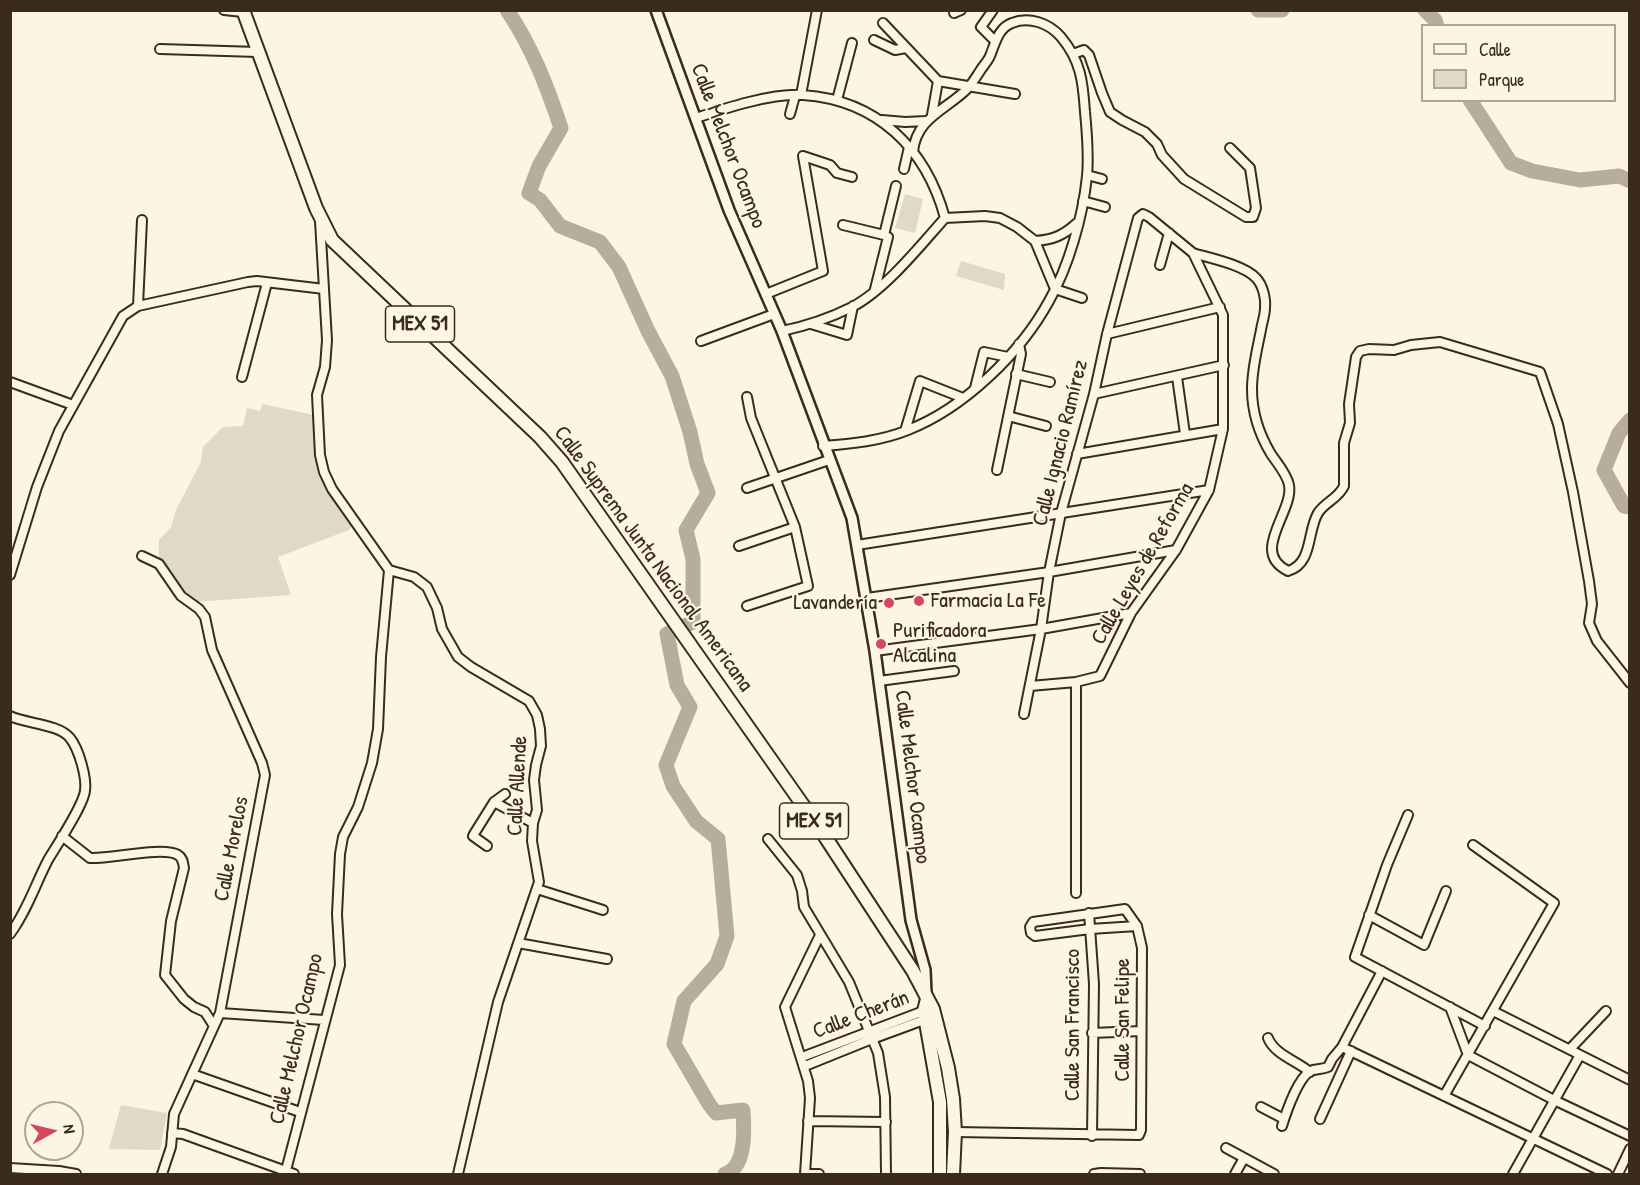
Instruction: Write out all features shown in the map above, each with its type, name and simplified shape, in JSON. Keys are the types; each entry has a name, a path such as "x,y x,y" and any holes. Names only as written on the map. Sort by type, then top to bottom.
{"main road":[{"name":"Calle Suprema Junta Nacional Americana","path":"243,11 320,220 332,240 540,437 562,462 661,600 893,939 928,1008 948,1068 953,1100 952,1174"},
{"name":"Calle Suprema Junta Nacional Americana","path":"928,1008 940,1102 940,1174"}],"street":[{"path":"224,10 243,11"},
{"name":"Calle Melchor Ocampo","path":"656,10 729,210 782,331 823,446 852,518 875,651 911,920 925,970 928,1008"},
{"path":"790,114 798,96 817,10"},
{"path":"993,10 981,27 995,41"},
{"path":"823,446 848,444 905,431 930,420 963,398 975,389 1019,344 1055,289 1073,241 1087,175 1084,88 1073,54 1057,32 1036,21 1013,22 1005,27 995,41 990,57 970,86 929,118 918,133 904,169"},
{"path":"883,23 938,81 1015,94"},
{"path":"874,40 895,50 906,48"},
{"path":"837,100 852,43"},
{"path":"160,49 258,52"},
{"path":"1073,54 1084,50 1089,55 1110,112 1145,132 1184,179 1246,217 1253,216 1256,208 1250,168 1230,148"},
{"path":"929,118 938,81"},
{"path":"696,118 731,106 798,96 837,100 865,110 882,120 911,149 929,173 945,218"},
{"path":"882,120 905,122 929,118"},
{"path":"766,294 823,271 803,156 830,165 837,173 848,176"},
{"path":"1087,175 1102,179"},
{"path":"884,234 896,186"},
{"path":"1083,201 1105,207"},
{"name":"Calle Leyes de Reforma","path":"1076,682 1100,676 1131,613 1176,550 1209,490 1223,429 1223,315 1193,253 1143,214"},
{"name":"Calle Ignacio Ramírez","path":"1024,714 1061,513 1138,218 1143,214"},
{"path":"782,331 810,324 853,306 874,291 945,218 985,216 1000,218 1035,241 1055,289 1082,298"},
{"path":"138,306 142,220"},
{"path":"320,220 327,340 325,367 317,395 320,455 324,472 332,489 389,570"},
{"path":"1035,241 1048,240 1065,234 1078,222"},
{"path":"843,225 884,234 888,237 874,291"},
{"path":"1160,266 1169,233"},
{"path":"1193,253 1245,270 1256,278 1263,289 1266,308 1254,363 1252,391 1255,418 1266,445 1289,484 1288,496 1274,534 1272,553 1277,563 1288,571 1294,569 1307,550 1317,514 1325,504 1342,492 1344,443 1350,423 1349,404 1356,357 1360,351 1394,350 1411,345 1440,342 1532,369 1540,372 1544,380 1564,447 1589,581 1592,604 1589,622 1592,633 1629,683"},
{"path":"10,575 37,487 59,431 123,316 138,306 248,282 324,288"},
{"path":"242,377 267,283"},
{"path":"810,324 847,335 853,306"},
{"path":"1107,334 1220,307"},
{"path":"701,340 774,314"},
{"path":"997,470 1021,354 1019,344"},
{"path":"975,389 984,352 1008,357"},
{"path":"1094,393 1224,365"},
{"path":"1016,374 1050,382"},
{"path":"1177,376 1185,434"},
{"path":"905,431 920,381 963,398"},
{"path":"10,382 73,405"},
{"path":"747,398 751,418 795,527 808,586 747,606"},
{"path":"1008,416 1046,426"},
{"path":"1077,454 1223,429"},
{"path":"747,488 829,460"},
{"path":"857,545 1209,490"},
{"path":"739,546 795,527"},
{"path":"867,598 1050,572 1176,550"},
{"name":"Calle Morelos","path":"142,556 159,564 181,596 199,609 205,617 212,650 262,763 265,775 220,1013 174,1114 171,1146 162,1174"},
{"name":"Calle Melchor Ocampo","path":"285,1173 340,965 337,914 340,854 343,837 358,807 372,764 378,729 381,657 389,570"},
{"name":"Calle Allende","path":"389,570 414,577 427,587 437,608 442,629 458,657 529,701 537,715 541,746 536,765 535,785 538,801 533,823 534,860 538,872 537,889 498,1002 458,1174"},
{"path":"875,651 1131,613"},
{"path":"879,681 954,671"},
{"path":"1030,686 1076,682 1076,893"},
{"path":"10,716 62,731 70,738 78,753 85,791 47,862 20,921 10,934"},
{"path":"487,846 473,837 494,802 505,794"},
{"path":"494,802 533,823"},
{"path":"1408,815 1355,957 1485,1026"},
{"path":"62,836 90,858 158,852 178,855 183,860 184,868 168,939 165,975 184,999 205,1012 214,1026"},
{"path":"768,839 796,874 802,891 804,908 849,982 871,1034 882,1074 886,1122 886,1174"},
{"path":"1444,1096 1554,903 1473,845"},
{"path":"537,889 603,910"},
{"path":"1369,915 1424,945 1446,891"},
{"name":"Calle San Felipe","path":"1089,913 1125,909 1137,926 1142,948 1141,1130 1139,1135 1092,1136"},
{"path":"1089,913 1033,922 1030,927 1034,936 1137,926"},
{"name":"Calle San Francisco","path":"1089,913 1094,984 1092,1136"},
{"path":"819,1174 805,1174 810,1098 805,1066 785,1007 820,935"},
{"path":"518,943 607,959"},
{"path":"1261,1107 1283,1123 1290,1102 1304,1078 1310,1072 1328,1067 1342,1047 1382,971"},
{"path":"1449,1007 1468,1055 1629,1136"},
{"name":"Calle Cherán","path":"805,1066 928,1008"},
{"path":"1493,1011 1629,1080"},
{"path":"1570,1050 1605,1011"},
{"path":"220,1013 324,1020"},
{"path":"1092,1034 1141,1031"},
{"name":"Calle Cherán","path":"802,1057 871,1034"},
{"path":"1268,1038 1281,1053 1310,1072"},
{"path":"1342,1047 1607,1174"},
{"path":"1320,1119 1351,1051"},
{"path":"1513,1174 1580,1054"},
{"path":"192,1074 300,1112"},
{"path":"807,1121 886,1122"},
{"path":"954,1132 1092,1136"},
{"path":"172,1133 183,1134 285,1173 294,1174"},
{"path":"1226,1148 1274,1174"},
{"path":"1618,1174 1629,1149"},
{"path":"1235,1174 1244,1158"},
{"path":"1586,1174 1589,1166"},
{"path":"10,1168 76,1174"},
{"path":"1094,1174 1140,1174"}],"green space":[{"path":"905,194 923,199 915,233 895,228"},
{"path":"961,261 1005,274 1004,290 956,276"},
{"path":"262,404 314,415 320,472 330,493 353,524 349,530 278,557 291,595 194,602 178,587 164,567 159,555 159,540 171,527 176,510 201,462 203,447 223,427 243,426 247,408 260,411"},
{"path":"121,1105 167,1113 160,1150 109,1149"}],"waterway":[{"path":"507,10 538,67 561,128 539,166 529,193 540,200 560,226 600,242 619,267 648,331 672,376 690,432 697,464 708,493 686,530 693,559 693,622 667,634 677,685 690,707 666,765 673,786 696,821 718,839 727,936 717,964 684,1001 674,1044 716,1113 743,1110 744,1136 741,1155 732,1170 725,1174"},
{"path":"1258,10 1282,10"},
{"path":"1425,10 1436,24"},
{"path":"1471,102 1511,163 1532,171 1580,180 1619,176 1630,181"},
{"path":"1630,420 1619,433 1604,470 1624,506 1630,507"}],"place":[{"name":"Farmacia La Fe","path":"919,601"},
{"name":"Lavandería","path":"889,603"},
{"name":"Purificadora Alcalina","path":"881,644"}]}
